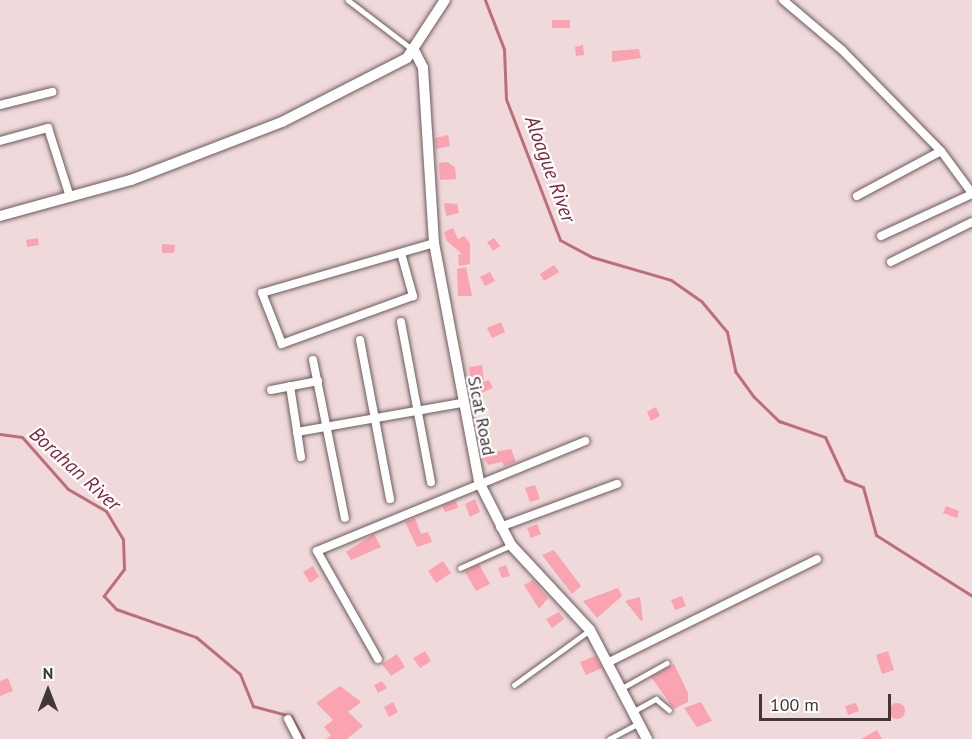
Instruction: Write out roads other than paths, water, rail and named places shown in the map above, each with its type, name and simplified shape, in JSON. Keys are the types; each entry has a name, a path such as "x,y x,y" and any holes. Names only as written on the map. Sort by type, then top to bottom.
{"street":[{"path":"0,216 70,197 250,137 414,50 445,0"},
{"path":"783,0 842,50 941,151 972,194 881,236"},
{"name":"Sicat Road","path":"414,50 423,68 434,243 461,403 479,482 511,545 590,630 609,662 647,739"},
{"path":"0,105 52,92"},
{"path":"0,141 48,128 70,197"},
{"path":"857,196 941,151"},
{"path":"891,262 972,222"},
{"path":"401,252 413,296 282,344 262,293 401,252 434,243"},
{"path":"401,322 431,482"},
{"path":"360,340 390,499"},
{"path":"313,360 345,518"},
{"path":"271,390 318,381"},
{"path":"291,386 301,457"},
{"path":"297,432 461,403"},
{"path":"378,658 317,551 479,482 585,441"},
{"path":"500,527 617,483"},
{"path":"609,662 817,559"},
{"path":"288,719 298,739"}],"lane":[{"path":"348,0 414,50"},
{"path":"460,568 511,545"},
{"path":"514,685 590,630"},
{"path":"622,688 667,663"},
{"path":"634,711 656,699 669,710"},
{"path":"609,739 640,723"}],"waterway":[{"name":"Aloague River","path":"485,0 504,49 506,99 560,240 592,257 671,280 702,302 727,332 735,371 754,397 779,421 825,437 845,480 863,487 876,535 972,596"},
{"name":"Borahan River","path":"0,434 22,437 68,489 106,511 123,539 124,569 104,596 116,609 196,637 240,674 253,706 291,716 304,739"}]}
